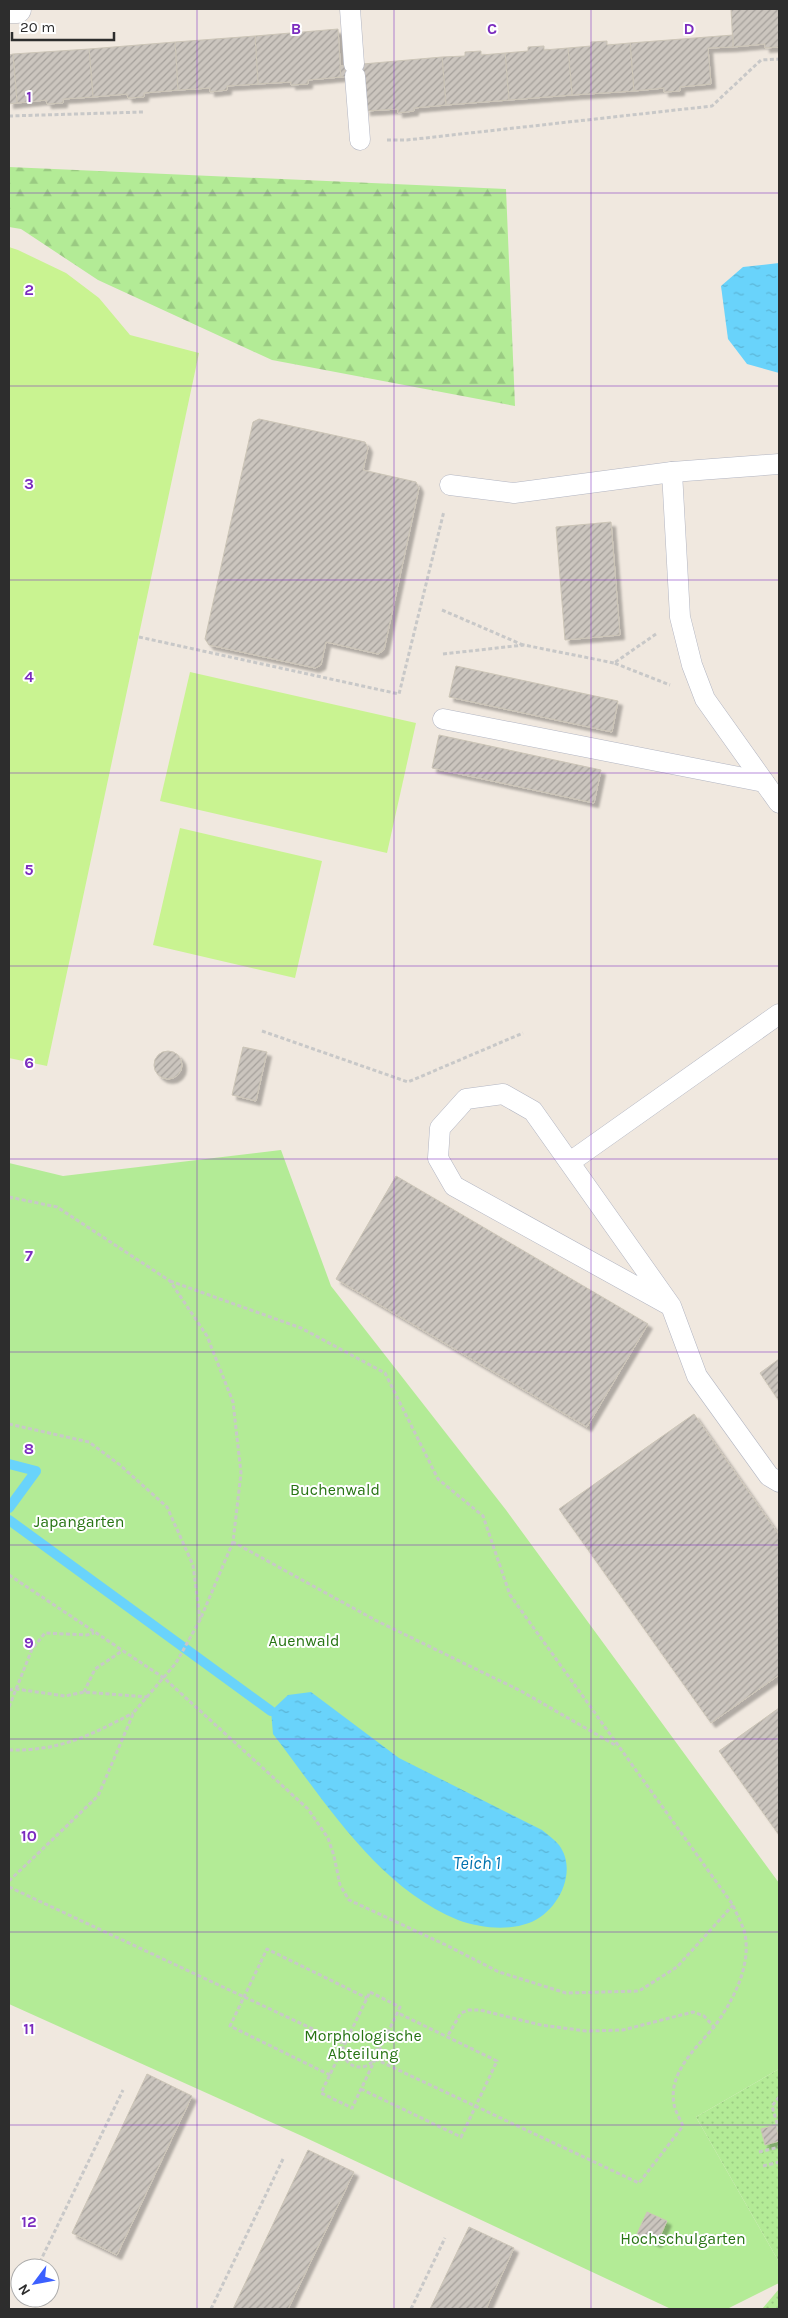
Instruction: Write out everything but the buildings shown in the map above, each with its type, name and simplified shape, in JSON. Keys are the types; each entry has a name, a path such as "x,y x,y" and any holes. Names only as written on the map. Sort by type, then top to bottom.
{"street":[{"path":"9,9 16,9"}],"lane":[{"path":"350,9 360,140"},
{"path":"450,485 514,493 672,472 779,464"},
{"path":"672,472 680,617 692,665 706,699 779,803"},
{"path":"443,719 764,782"},
{"path":"570,1162 779,1014"},
{"path":"671,1306 454,1186 438,1158 440,1128 466,1099 502,1094 533,1111 671,1306 697,1376 769,1476 779,1482"}],"path":[{"path":"360,140 407,140 712,106 761,60 779,59"},
{"path":"9,116 143,112"},
{"path":"139,637 400,694 450,485"},
{"path":"442,610 524,646 614,663 706,699"},
{"path":"614,663 680,617"},
{"path":"443,654 524,646"},
{"path":"262,1031 408,1082 523,1033"},
{"path":"9,1198 57,1207 170,1281 301,1328 384,1373 438,1479 483,1516 510,1595 617,1747 732,1905 744,1931 745,1964 738,1988 729,2007 685,2060 676,2078 673,2094 674,2106 683,2126 639,2183 375,2059"},
{"path":"9,1881 98,1796 134,1712 176,1663 200,1620 233,1542 241,1473 233,1402 208,1336 170,1281"},
{"path":"9,1424 89,1442 120,1465 167,1507 193,1566 200,1620"},
{"path":"233,1542 376,1620 521,1691 617,1747"},
{"path":"9,1575 164,1678 308,1809 328,1838 340,1885 349,1900 499,1972 566,1993 639,1991 677,1967 732,1905"},
{"path":"9,1707 32,1649 46,1633 87,1635 95,1632"},
{"path":"84,1692 95,1669 122,1650"},
{"path":"9,1690 16,1688 65,1696 84,1692 148,1697"},
{"path":"9,1750 56,1746 80,1739 134,1712"},
{"path":"9,1887 345,2044"},
{"path":"330,2075 230,2026 267,1948 367,1998"},
{"path":"370,1992 400,2007 352,2108 321,2093 367,1998 370,1992"},
{"path":"447,2037 461,2013 470,2010 480,2010 541,2025 586,2031 623,2030 693,2012 704,2016 714,2027"},
{"path":"361,2089 461,2137 498,2061 398,2013"},
{"path":"356,2033 366,2034 375,2042 377,2053 375,2059 365,2066 354,2066 346,2059 343,2049 345,2044 356,2033"},
{"path":"42,2258 123,2090"},
{"path":"779,2097 772,2106 779,2130"},
{"path":"759,2152 779,2147"},
{"path":"211,2309 283,2159"},
{"path":"763,2166 779,2162"},
{"path":"411,2309 445,2238"}],"green space":[{"path":"9,167 506,189 515,406 272,360 98,280 21,229 9,227"},
{"path":"9,247 66,273 99,298 130,335 199,353 47,1066 9,1058"},
{"path":"190,672 416,723 387,853 160,801"},
{"path":"180,828 322,861 295,978 153,945"},
{"path":"281,1150 331,1286 506,1510 779,1883 779,2069 696,2117 779,2262 779,2283 727,2309 671,2309 302,2136 9,2004 9,1163 63,1176"},
{"path":"779,2069 779,2262 696,2117"},
{"path":"779,2289 779,2309 762,2309"}],"water":[{"path":"779,263 779,373 747,364 728,339 721,286 743,267"},
{"name":"Teich 1","path":"311,1692 399,1758 542,1830 556,1841 565,1856 567,1867 566,1879 556,1901 539,1918 529,1923 512,1927 494,1928 458,1920 429,1905 402,1886 377,1864 354,1839 273,1734 271,1711 288,1695"}],"waterway":[{"path":"9,1464 36,1471 9,1508"},
{"path":"9,1520 271,1711"}],"park label":[{"name":"Buchenwald","path":"335,1489"},
{"name":"Japangarten","path":"79,1521"},
{"name":"Auenwald","path":"304,1640"},
{"name":"Morphologische Abteilung","path":"363,2044"},
{"name":"Hochschulgarten","path":"683,2238"}]}
